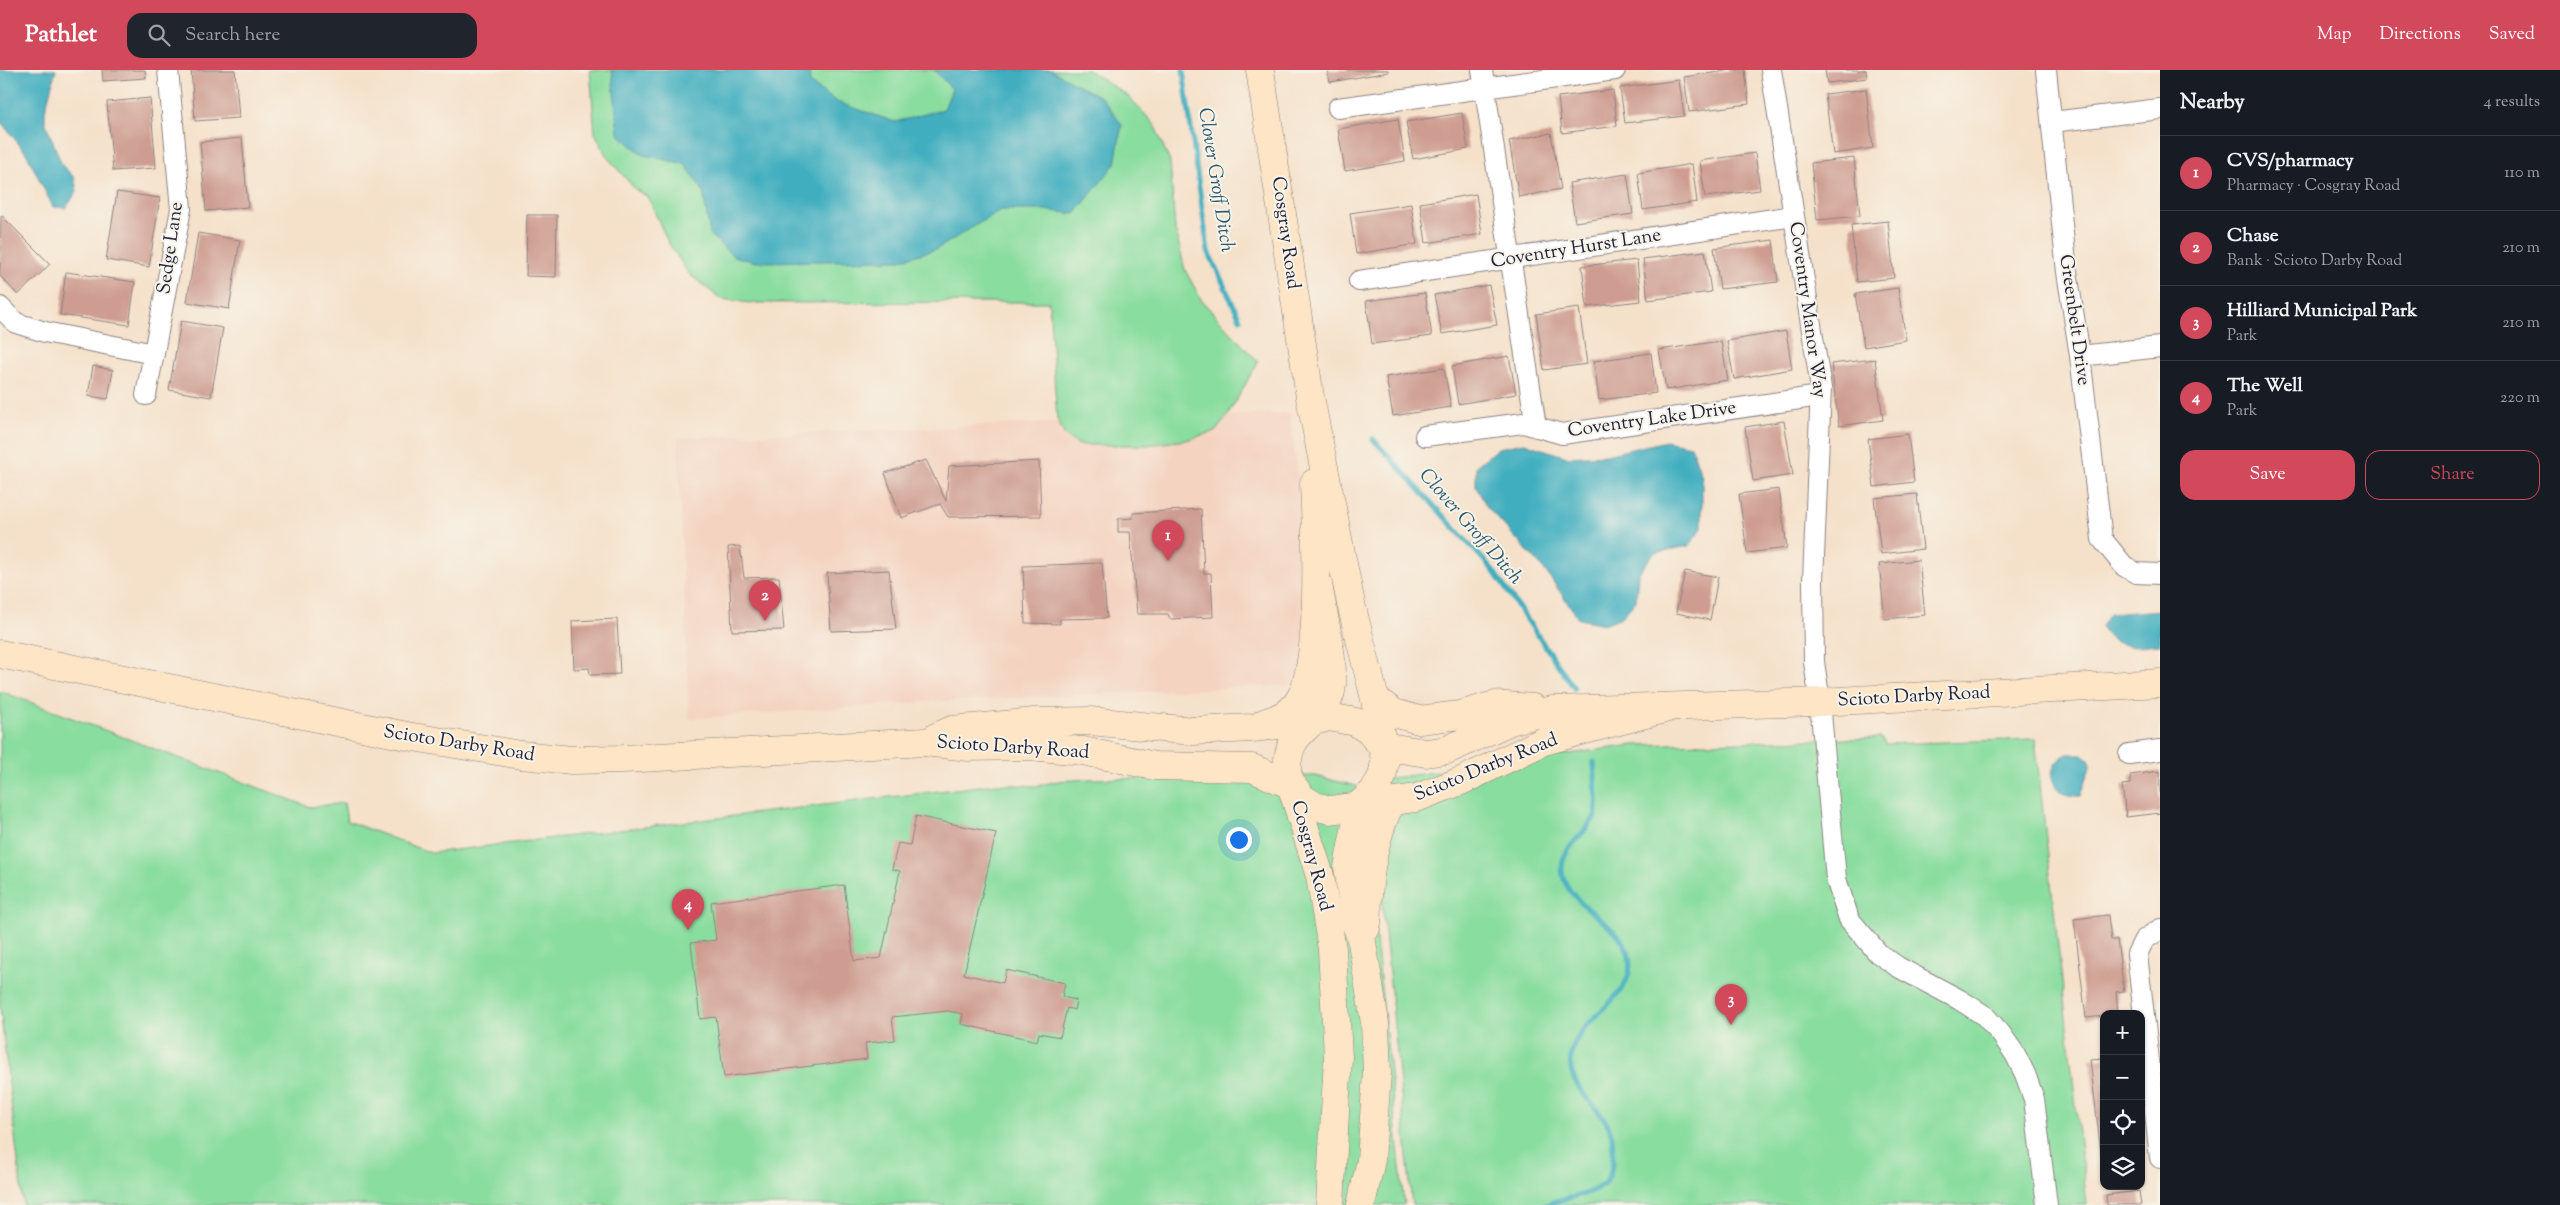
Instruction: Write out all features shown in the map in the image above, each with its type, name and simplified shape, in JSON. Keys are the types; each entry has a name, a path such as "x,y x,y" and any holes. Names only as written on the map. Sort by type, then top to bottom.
{"main road":[{"name":"Cosgray Road","path":"1260,70 1310,397 1352,604 1375,699 1385,761 1382,777 1373,792 1360,804 1348,868 1355,921 1362,942 1375,1023 1377,1073 1371,1160 1361,1205"},
{"name":"Cosgray Road","path":"1310,397 1318,584 1331,665 1331,693 1314,721 1302,730 1292,742 1287,758 1288,772 1320,876 1332,949 1338,1057 1330,1205"},
{"name":"Cosgray Road","path":"1252,728 1283,716 1295,706 1304,689 1308,675 1318,584"},
{"name":"Scioto Darby Road","path":"0,654 477,750 572,760 623,759 925,742 969,747 1029,746 1083,751 1155,766 1252,768 1293,786 1302,798 1315,806 1330,810 1360,804 1391,803 1416,798 1462,781 1544,741 1668,708"},
{"name":"Scioto Darby Road","path":"1375,699 1394,713 1419,720 1460,715 1495,705 1552,710 1668,708 1820,702 2160,683"},
{"name":"Scioto Darby Road","path":"925,742 952,730 1034,722 1090,721 1193,730 1252,728 1329,718 1356,722 1369,731 1382,746 1426,753 1446,750 1510,720 1552,710"},
{"name":"Cosgray Road","path":"1362,942 1369,916 1368,899 1378,833 1391,803"}],"street":[{"name":"Sedge Lane","path":"146,395 181,209 168,70"},
{"path":"1338,108 1484,79 1615,70"},
{"name":"Coventry Manor Way","path":"1772,70 1820,396 1812,594 1814,662 1820,702 1836,879 1849,919 1878,953 1898,967 1960,1000 1984,1016 2001,1034 2025,1074 2034,1099 2047,1205"},
{"name":"Greenbelt Drive","path":"2046,70 2067,272 2080,356 2102,539 2121,564 2136,573 2160,574"},
{"path":"1484,79 1536,427"},
{"path":"2052,122 2160,109"},
{"name":"Coventry Hurst Lane","path":"1359,281 1794,216"},
{"path":"0,307 16,323 45,332 154,354"},
{"path":"2080,356 2160,347"},
{"name":"Coventry Lake Drive","path":"1425,436 1522,423 1562,434 1820,396"},
{"path":"2129,754 2160,750"},
{"path":"2160,929 2144,940 2137,954 2159,1133 2160,1158"}],"shaded area":[{"path":"1290,413 1319,657 1290,685 923,702 689,719 678,438"}],"green space":[{"path":"590,70 1088,70 1128,96 1154,124 1170,162 1175,229 1185,270 1202,301 1258,362 1228,415 1216,431 1186,440 1147,445 1079,445 1065,436 1057,419 1049,302 750,303 721,299 689,274 668,242 648,197 636,190 607,157 595,133"},
{"path":"0,691 310,807 344,803 347,821 431,853 996,784 1037,786 1058,781 1090,779 1316,776 1360,787 1404,1205 23,1205 0,1007"},
{"path":"1881,738 1886,744 2035,739 2087,1205 1412,1205 1370,781 1634,745"}],"water":[{"path":"0,70 56,70 45,111 45,121 62,165 74,177 77,191 66,208 53,207 26,153 0,121"},
{"path":"612,70 809,70 810,83 837,102 895,122 944,109 952,89 934,70 1051,70 1102,98 1122,125 1115,164 1075,214 1044,210 1001,210 937,249 900,260 756,262 733,256 710,235 703,191 685,164 643,155 618,134"},
{"path":"1666,441 1691,446 1702,477 1702,528 1689,546 1654,553 1638,574 1636,601 1622,617 1604,624 1579,619 1544,569 1487,507 1476,487 1476,466 1498,448 1524,443 1567,457 1606,455"},
{"path":"2160,610 2160,644 2134,646 2119,643 2113,640 2101,626 2110,614"},
{"path":"2083,754 2090,760 2090,767 2081,796 2063,793 2054,784 2053,768 2063,756"}],"building":[{"path":"102,70 145,70 146,78 103,81"},
{"path":"191,70 235,70 239,118 195,121"},
{"path":"1327,70 1388,70 1389,72 1330,82"},
{"path":"1745,70 1749,104 1689,112 1684,77"},
{"path":"1825,70 1866,70 1867,78 1827,83"},
{"path":"1679,80 1684,116 1625,123 1620,88"},
{"path":"1866,89 1873,148 1833,154 1825,94"},
{"path":"1613,90 1617,126 1562,133 1558,97"},
{"path":"150,98 156,168 113,171 107,102"},
{"path":"1462,113 1468,149 1413,159 1406,122"},
{"path":"1398,119 1405,161 1345,171 1338,129"},
{"path":"1551,133 1561,189 1519,197 1509,141"},
{"path":"242,138 248,207 206,211 200,142"},
{"path":"1755,153 1760,190 1705,197 1700,161"},
{"path":"1854,158 1860,216 1817,220 1811,163"},
{"path":"1692,164 1697,202 1643,210 1638,173"},
{"path":"1627,174 1633,214 1575,222 1569,183"},
{"path":"117,192 160,198 149,267 106,260"},
{"path":"1476,194 1482,234 1426,243 1420,203"},
{"path":"1411,204 1417,244 1356,254 1350,213"},
{"path":"1,215 50,264 18,295 0,276"},
{"path":"527,215 557,215 556,277 526,276"},
{"path":"1888,221 1894,278 1857,282 1851,225"},
{"path":"198,233 240,240 229,309 187,302"},
{"path":"1773,240 1778,282 1720,289 1714,248"},
{"path":"1705,251 1711,292 1648,300 1643,259"},
{"path":"1637,260 1641,301 1587,307 1582,266"},
{"path":"66,272 135,282 129,325 60,315"},
{"path":"1489,285 1497,325 1442,334 1434,295"},
{"path":"1898,288 1906,340 1864,347 1855,294"},
{"path":"1425,293 1432,336 1372,344 1366,301"},
{"path":"1579,308 1587,364 1544,370 1536,314"},
{"path":"181,321 223,328 211,397 169,390"},
{"path":"1786,331 1792,369 1734,379 1727,341"},
{"path":"1721,341 1728,380 1666,390 1659,350"},
{"path":"1651,353 1656,393 1599,400 1594,361"},
{"path":"1509,356 1516,394 1458,404 1452,366"},
{"path":"1875,359 1883,420 1839,426 1831,364"},
{"path":"93,366 113,370 108,399 88,396"},
{"path":"1444,368 1451,407 1393,416 1386,377"},
{"path":"1784,421 1793,475 1753,481 1745,427"},
{"path":"1908,434 1914,482 1874,487 1868,439"},
{"path":"926,460 946,501 949,466 1039,461 1041,516 948,517 940,504 901,518 885,473"},
{"path":"1779,489 1787,548 1747,553 1739,494"},
{"path":"1917,494 1923,549 1881,554 1874,498"},
{"path":"1201,509 1204,573 1211,573 1213,617 1170,619 1168,614 1137,614 1130,532 1118,532 1118,519 1133,518 1133,513"},
{"path":"740,546 744,578 779,577 784,630 732,631 728,547"},
{"path":"1919,560 1925,615 1885,619 1879,564"},
{"path":"1102,563 1107,618 1060,619 1060,624 1025,623 1023,566"},
{"path":"889,570 896,629 831,631 827,573"},
{"path":"1685,571 1718,577 1710,620 1676,613"},
{"path":"617,619 620,674 590,675 589,668 574,669 572,621"},
{"path":"2160,771 2160,813 2126,817 2122,785 2131,784 2130,775"},
{"path":"916,816 996,833 964,974 1003,983 1006,970 1065,983 1062,997 1076,1000 1074,1010 1067,1008 1060,1037 1039,1033 1037,1041 961,1024 963,1014 948,1011 892,1017 895,1040 865,1043 867,1059 724,1077 716,1017 700,1019 691,943 716,940 711,902 844,885 854,961 881,958 900,871 892,869 898,843 910,845"},
{"path":"2108,915 2111,940 2117,940 2124,991 2116,992 2118,1010 2100,1010 2100,1016 2086,1018 2074,919"},
{"path":"2100,1058 2100,1145 2090,1059"},
{"path":"2139,1191 2141,1205 2107,1205 2106,1195"}],"waterway":[{"name":"Clover Groff Ditch","path":"1183,70 1208,251 1240,319"},
{"name":"Clover Groff Ditch","path":"1373,439 1492,569 1574,688"},
{"name":"Clover Groff Ditch","path":"1545,1205 1599,1188 1605,1183 1611,1171 1613,1155 1612,1138 1608,1125 1581,1091 1572,1073 1570,1062 1572,1050 1578,1037 1619,993 1626,981 1630,968 1628,953 1623,942 1614,931 1580,902 1564,880 1562,868 1566,854 1594,818 1596,800 1594,762"}],"place":[{"name":"CVS/pharmacy","path":"1168,561"},
{"name":"Chase","path":"765,621"},
{"name":"The Well","path":"688,930"},
{"name":"Hilliard Municipal Park","path":"1731,1025"}]}
